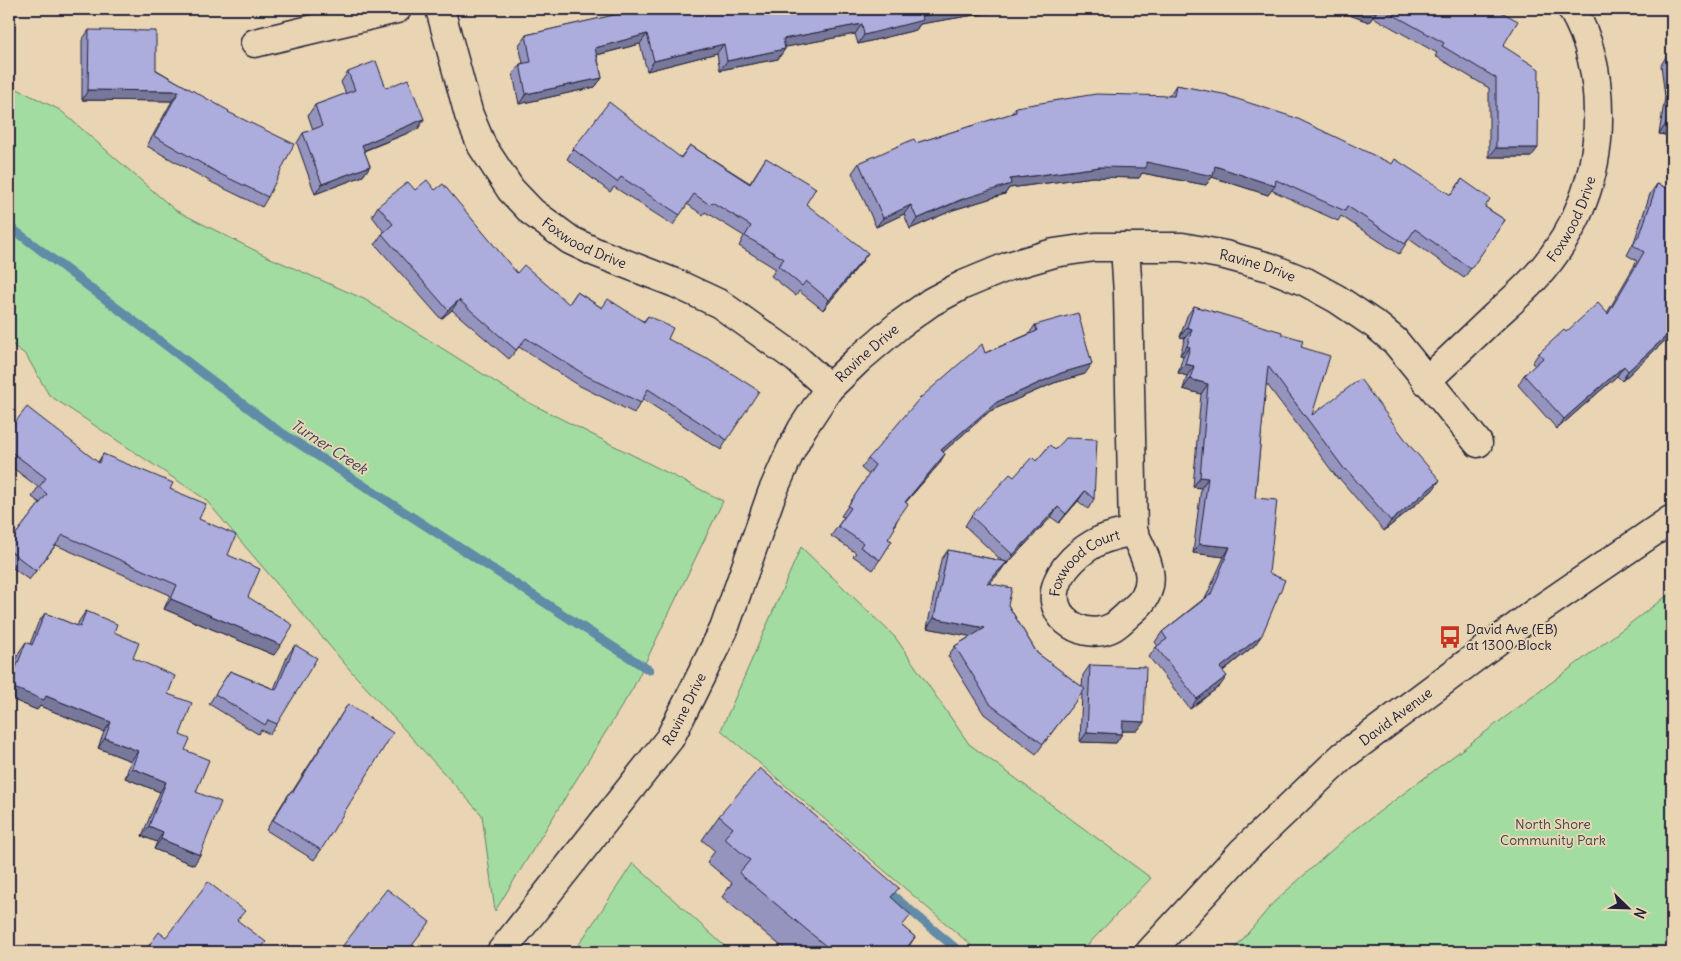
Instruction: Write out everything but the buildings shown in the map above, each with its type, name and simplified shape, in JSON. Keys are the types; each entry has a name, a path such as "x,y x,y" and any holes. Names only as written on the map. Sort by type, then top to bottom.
{"street":[{"path":"255,43 397,9"},
{"name":"Foxwood Drive","path":"440,9 469,115 482,146 511,190 532,212 570,240 595,252 675,283 720,304 796,359 829,388"},
{"name":"Foxwood Drive","path":"1426,381 1534,280 1564,239 1578,213 1589,186 1596,159 1598,87 1592,58 1579,20 1572,9"},
{"name":"Foxwood Court","path":"1125,246 1128,294 1133,531"},
{"name":"Ravine Drive","path":"501,952 670,738 724,629 769,502 791,450 802,429 829,388 899,325 931,302 963,285 1009,266 1054,253 1095,247 1182,247 1225,255 1269,267 1306,282 1337,299 1377,326 1394,341 1478,443"},
{"name":"David Avenue","path":"1150,952 1242,852 1344,756 1536,612 1672,519"}],"green space":[{"path":"9,85 60,110 175,210 266,256 364,299 524,400 723,501 633,688 495,911 482,815 350,670 205,499 49,395 26,355 9,342"},
{"path":"801,547 895,637 969,744 1151,878 1081,952 979,952 721,730"},
{"name":"North Shore Community Park","path":"1672,592 1672,952 1232,952 1274,902 1351,833"},
{"path":"633,863 731,952 574,952"}],"waterway":[{"name":"Turner Creek","path":"9,226 276,429 649,670"},
{"name":"Turner Creek","path":"885,889 960,952"}],"place":[{"name":"David Ave (EB) at 1300 Block","path":"1450,637"}]}
